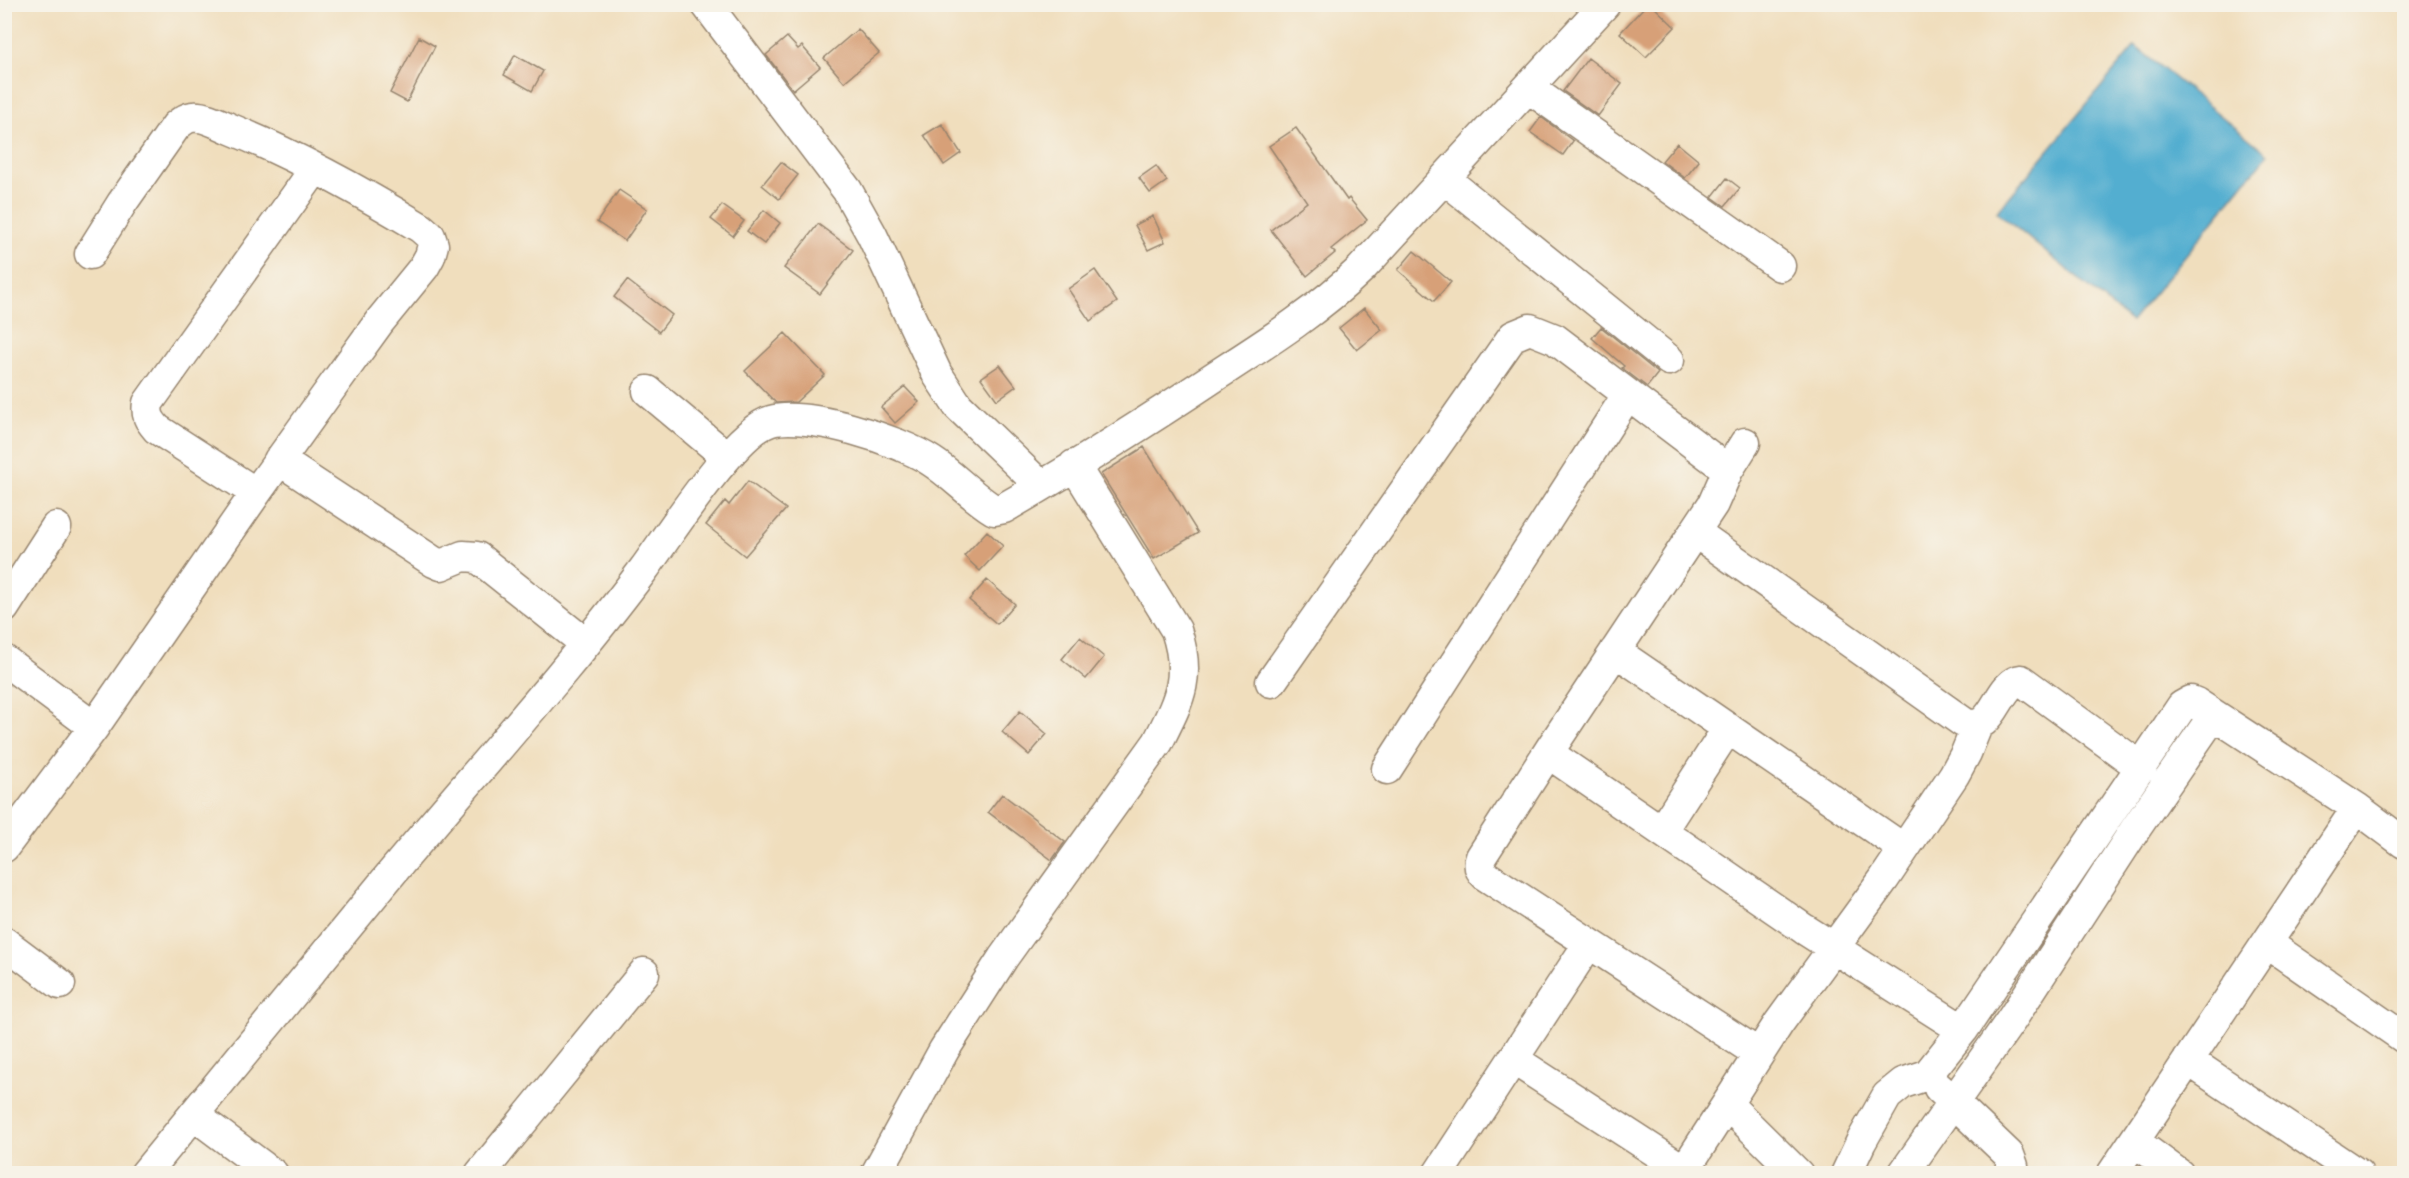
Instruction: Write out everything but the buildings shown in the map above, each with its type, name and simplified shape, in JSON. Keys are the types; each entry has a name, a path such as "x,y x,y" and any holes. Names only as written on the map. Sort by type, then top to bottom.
{"street":[{"path":"706,4 847,190 872,235 937,374 958,406 1041,486"},
{"path":"145,1173 585,643 727,458 756,427 775,420 832,425 907,447 933,462 994,510 1004,508 1155,417 1319,307 1361,269 1605,4"},
{"path":"1529,88 1780,266"},
{"path":"4,847 94,727 279,460 380,321 424,267 433,245 430,236 421,228 363,193 251,137 193,116 176,126 122,203 90,254"},
{"path":"256,493 158,429 149,420 146,412 148,403 315,169"},
{"path":"1445,179 1669,360"},
{"path":"1271,682 1513,336 1530,329 1555,339 1728,470"},
{"path":"648,391 727,458"},
{"path":"1387,769 1628,394"},
{"path":"1745,443 1728,470 1713,504 1548,753 1481,857 1479,864 1481,872 1486,876 1759,1054"},
{"path":"279,460 434,562 441,565 463,556 477,557 585,643"},
{"path":"876,1173 944,1050 1003,958 1158,742 1173,712 1183,683 1185,667 1183,649 1176,630 1074,465"},
{"path":"4,608 56,527"},
{"path":"1695,532 1963,722 1970,726 1977,726"},
{"path":"1615,651 1904,849"},
{"path":"4,660 94,727"},
{"path":"1513,1059 1683,1172 1759,1054 1960,766 1977,726 1984,721 2013,683 2021,680 2142,768"},
{"path":"1846,1173 1887,1096 1903,1083 1927,1075 1963,1030 2182,706 2187,703 2196,703 2357,808 2404,843"},
{"path":"1903,1173 2012,1018 2136,828 2213,716"},
{"path":"1662,830 1728,728"},
{"path":"1548,753 1833,947 1963,1030"},
{"path":"2112,1173 2357,808"},
{"path":"4,942 60,984"},
{"path":"1438,1173 1589,943"},
{"path":"2267,943 2404,1038"},
{"path":"480,1173 644,973"},
{"path":"2188,1060 2358,1173"},
{"path":"1927,1075 1952,1103 2009,1155 2013,1166 2008,1173"},
{"path":"1727,1104 1798,1173"},
{"path":"194,1114 273,1173"},
{"path":"2134,1141 2179,1173"}],"water":[{"path":"2135,46 2268,154 2131,322 1997,212"}]}
